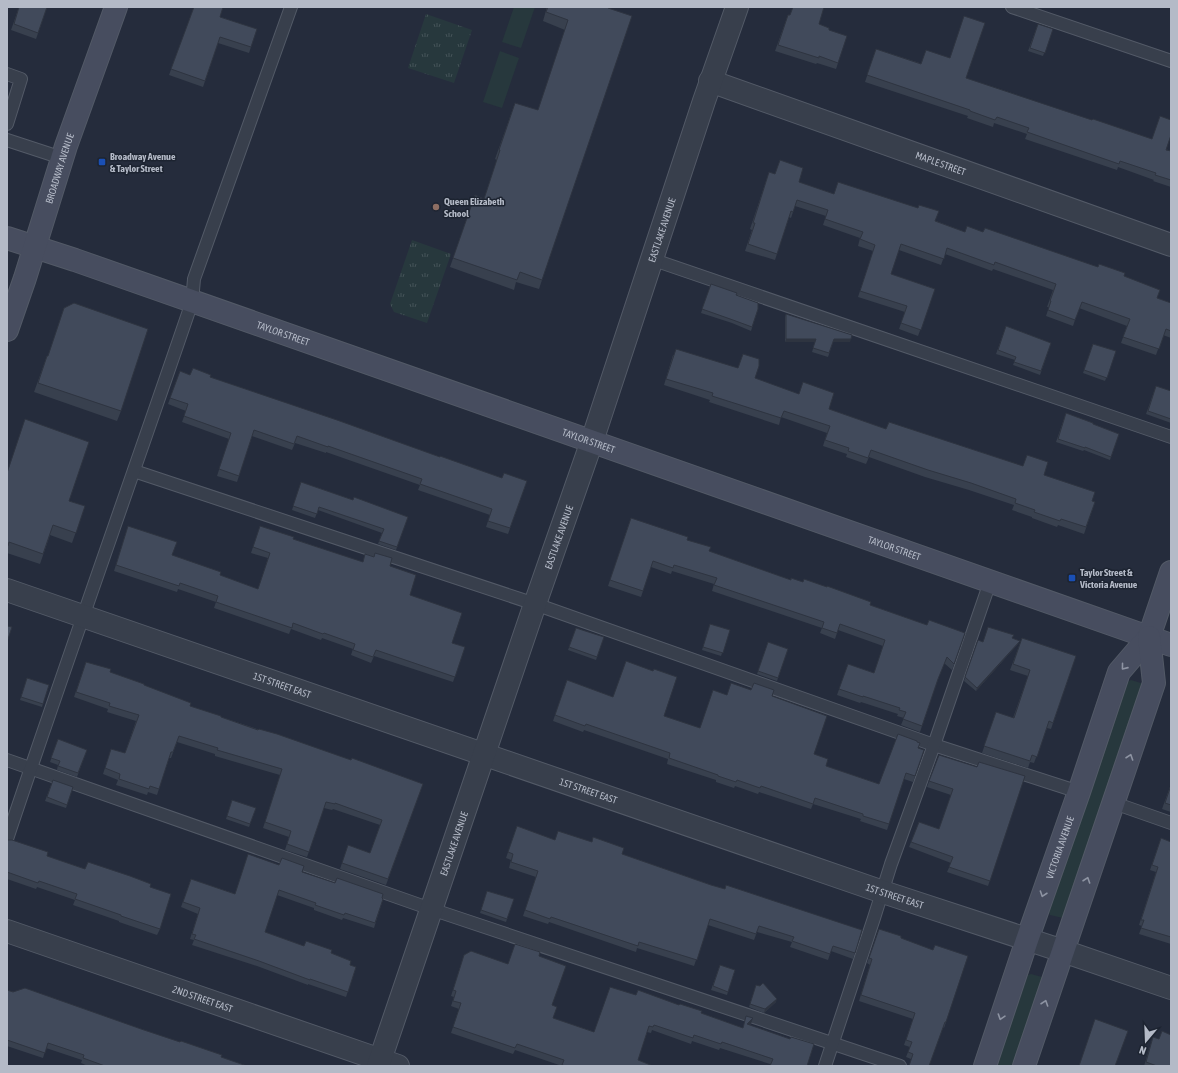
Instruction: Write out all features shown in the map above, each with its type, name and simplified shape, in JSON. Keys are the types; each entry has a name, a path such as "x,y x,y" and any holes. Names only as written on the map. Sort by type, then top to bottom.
{"street":[{"name":"BROADWAY AVENUE","path":"7,330 62,158 116,7"},
{"name":"EASTLAKE AVENUE","path":"386,1064 431,909 592,441 710,82 737,7"},
{"name":"MAPLE STREET","path":"710,82 1171,245"},
{"name":"TAYLOR STREET","path":"7,238 592,441 1171,645"},
{"name":"VICTORIA AVENUE","path":"985,1066 1119,672 1149,637 1171,572"},
{"name":"1ST STREET EAST","path":"7,590 883,892 1171,988"},
{"name":"VICTORIA AVENUE","path":"1024,1066 1154,683 1149,637"},
{"name":"2ND STREET EAST","path":"7,931 386,1064"}],"lane":[{"path":"7,839 30,768 192,302 194,280 291,7"},
{"path":"1012,7 1171,61"},
{"path":"7,74 21,79 7,124"},
{"path":"7,140 62,158"},
{"path":"651,259 1171,437"},
{"path":"134,471 535,604 934,745 1079,792"},
{"path":"825,1066 891,864 990,582"},
{"path":"7,760 431,909 900,1066"},
{"path":"1114,803 1171,823"}],"green space":[{"path":"514,7 535,7 521,48 502,42"},
{"path":"426,14 472,30 454,83 408,68"},
{"path":"500,51 519,58 502,108 483,102"},
{"path":"412,240 451,254 427,323 394,312 390,304"},
{"path":"1131,680 1144,684 1063,918 1050,915 1049,912 1128,682"},
{"path":"1031,974 1042,977 1043,981 1014,1066 996,1066 1028,975"}],"building":[{"path":"19,7 47,7 38,33 14,24"},
{"path":"194,7 223,7 220,17 257,29 251,47 220,37 205,81 171,69"},
{"path":"548,7 608,7 632,16 542,280 520,272 517,280 453,258 475,195 484,199 515,103 538,110 568,20 546,12"},
{"path":"793,7 824,7 819,24 829,28 829,30 847,36 838,63 819,56 819,58 778,45 788,15 790,15"},
{"path":"964,16 985,23 966,78 1152,139 1160,116 1171,120 1171,135 1166,150 1171,151 1171,180 1155,175 1156,173 1120,161 1119,164 1027,132 1029,128 997,117 995,120 867,75 876,49 921,64 926,50 950,58"},
{"path":"1038,24 1053,29 1045,53 1030,48"},
{"path":"780,160 803,168 799,182 834,194 838,182 918,208 919,205 939,211 935,221 965,232 967,226 983,232 985,228 1098,267 1099,264 1125,273 1124,276 1160,290 1157,298 1171,303 1171,331 1166,329 1159,349 1123,337 1130,319 1082,302 1075,320 1048,310 1056,284 995,262 994,265 947,248 944,259 901,244 891,274 935,289 921,330 901,323 907,306 860,291 875,245 860,239 863,232 825,219 828,210 797,200 793,212 791,211 777,254 748,244 769,172 775,174"},
{"path":"711,284 737,293 736,295 758,303 758,309 752,327 702,309"},
{"path":"74,303 148,329 121,411 38,383 64,308"},
{"path":"786,314 852,335 851,339 834,339 829,353 813,348 816,339 786,339"},
{"path":"1006,326 1051,343 1041,371 1014,362 1016,357 998,350"},
{"path":"1093,344 1116,351 1107,378 1084,370"},
{"path":"676,349 738,368 743,354 759,359 759,366 755,378 799,394 803,382 834,393 829,409 886,429 889,422 1023,466 1027,455 1048,462 1044,475 1095,492 1092,501 1095,502 1086,527 1061,519 1060,521 1034,512 1035,510 1015,503 1016,499 871,450 868,458 848,451 849,448 825,440 830,426 784,411 781,418 712,396 713,393 666,379"},
{"path":"193,368 211,375 210,377 502,478 504,473 527,481 510,528 488,521 492,509 420,484 422,479 297,436 294,444 254,430 239,476 219,469 231,433 184,416 188,404 170,398 180,371 190,375"},
{"path":"1156,386 1171,391 1171,419 1148,411"},
{"path":"1066,413 1119,434 1111,457 1058,439"},
{"path":"25,419 89,442 69,501 85,506 76,533 53,525 43,554 9,542 7,546 7,473"},
{"path":"301,482 353,500 354,497 408,517 397,547 379,541 384,529 319,507 317,514 293,506"},
{"path":"631,518 688,537 687,540 711,547 709,551 791,580 791,578 803,582 804,579 827,586 871,602 870,605 927,625 929,620 965,633 954,664 947,657 922,726 903,719 906,712 899,710 900,708 839,689 848,664 874,673 885,640 840,624 837,633 822,628 824,622 714,585 717,578 674,565 673,568 653,561 643,591 610,580"},
{"path":"128,526 177,542 172,555 221,572 220,575 258,589 270,553 253,547 260,526 294,537 293,539 363,562 365,554 374,557 375,553 392,558 390,566 416,575 410,595 462,613 452,643 465,647 455,677 376,650 373,657 353,650 355,644 293,623 292,628 216,602 218,596 180,583 179,586 116,565"},
{"path":"710,624 730,630 723,653 703,647"},
{"path":"7,626 12,627 7,642"},
{"path":"988,627 1014,635 1012,638 1020,641 977,688 965,677 978,640 983,642"},
{"path":"576,628 604,637 597,657 569,647"},
{"path":"1022,638 1076,656 1053,723 1049,721 1037,757 1032,755 1030,761 984,746 996,712 1014,718 1030,670 1013,664"},
{"path":"768,642 788,649 778,678 758,671"},
{"path":"626,661 653,671 654,669 677,677 664,716 700,728 713,690 727,695 731,683 751,690 754,683 774,690 772,696 827,716 814,754 828,759 826,766 879,784 898,734 917,741 920,743 918,748 924,750 915,776 906,773 889,824 815,798 813,804 761,786 760,788 737,780 736,782 669,758 670,753 555,715 567,680 613,697"},
{"path":"86,662 111,669 110,672 191,703 190,706 351,760 352,758 423,784 388,879 342,863 348,845 370,853 382,820 335,803 326,802 309,852 287,844 291,831 265,822 282,769 217,750 218,748 179,736 173,752 171,752 159,789 150,786 149,789 119,779 120,774 105,768 111,749 125,753 139,715 109,706 110,703 76,692"},
{"path":"27,678 49,685 43,704 21,697"},
{"path":"58,739 87,750 78,773 58,766 60,761 51,758"},
{"path":"939,755 977,767 979,762 1025,776 990,881 949,867 953,857 911,842 919,822 939,829 953,789 929,781"},
{"path":"53,780 73,787 67,805 47,797"},
{"path":"1171,785 1171,805 1165,803"},
{"path":"232,800 256,808 250,824 227,816"},
{"path":"517,826 555,840 558,831 592,842 593,837 624,848 622,854 711,885 725,889 726,885 862,930 855,953 833,946 830,954 792,941 794,937 759,926 756,934 710,919 697,960 639,942 638,946 551,917 550,919 525,910 538,871 511,862 513,854 508,852"},
{"path":"1161,838 1171,842 1171,937 1141,928 1144,920 1141,920 1158,867 1152,865"},
{"path":"7,840 12,840 48,852 47,856 85,869 88,862 151,884 150,887 171,894 160,929 75,899 77,894 7,872"},
{"path":"248,854 279,865 282,858 304,866 302,872 335,883 337,878 383,894 383,899 375,923 345,913 344,915 279,890 265,932 304,946 306,941 332,950 331,953 351,961 350,965 356,967 348,992 194,939 196,935 192,934 200,908 183,902 191,879 235,894"},
{"path":"487,891 514,899 507,919 481,910"},
{"path":"879,929 901,936 901,938 933,950 935,945 968,956 946,1022 929,1066 909,1066 913,1054 908,1052 912,1042 906,1040 915,1013 861,995 872,959 869,958"},
{"path":"515,944 540,952 539,956 566,966 552,1005 557,1007 553,1018 594,1032 610,987 636,995 638,990 679,1005 680,1004 702,1011 701,1013 743,1028 746,1016 753,1018 747,1024 790,1039 791,1037 814,1044 807,1066 770,1066 773,1059 722,1042 721,1044 694,1035 693,1038 654,1025 653,1027 649,1026 638,1060 653,1066 566,1066 562,1065 564,1060 517,1044 515,1048 453,1027 461,1003 453,1001 456,991 453,990 464,955 471,951 508,964"},
{"path":"720,965 735,970 728,992 713,986"},
{"path":"763,983 777,999 765,1009 750,1004 756,985 760,986"},
{"path":"25,988 144,1030 222,1055 221,1057 247,1066 105,1066 83,1058 84,1055 48,1043 45,1053 7,1040 7,990 13,992"},
{"path":"1095,1019 1128,1031 1115,1066 1079,1066"},
{"path":"1162,1031 1171,1035 1171,1066 1157,1066 1146,1062 1153,1037 1159,1039"}],"place":[{"name":"Broadway Avenue & Taylor Street","path":"102,162"},
{"name":"Queen Elizabeth School","path":"436,207"},
{"name":"Taylor Street & Victoria Avenue","path":"1072,578"}]}
